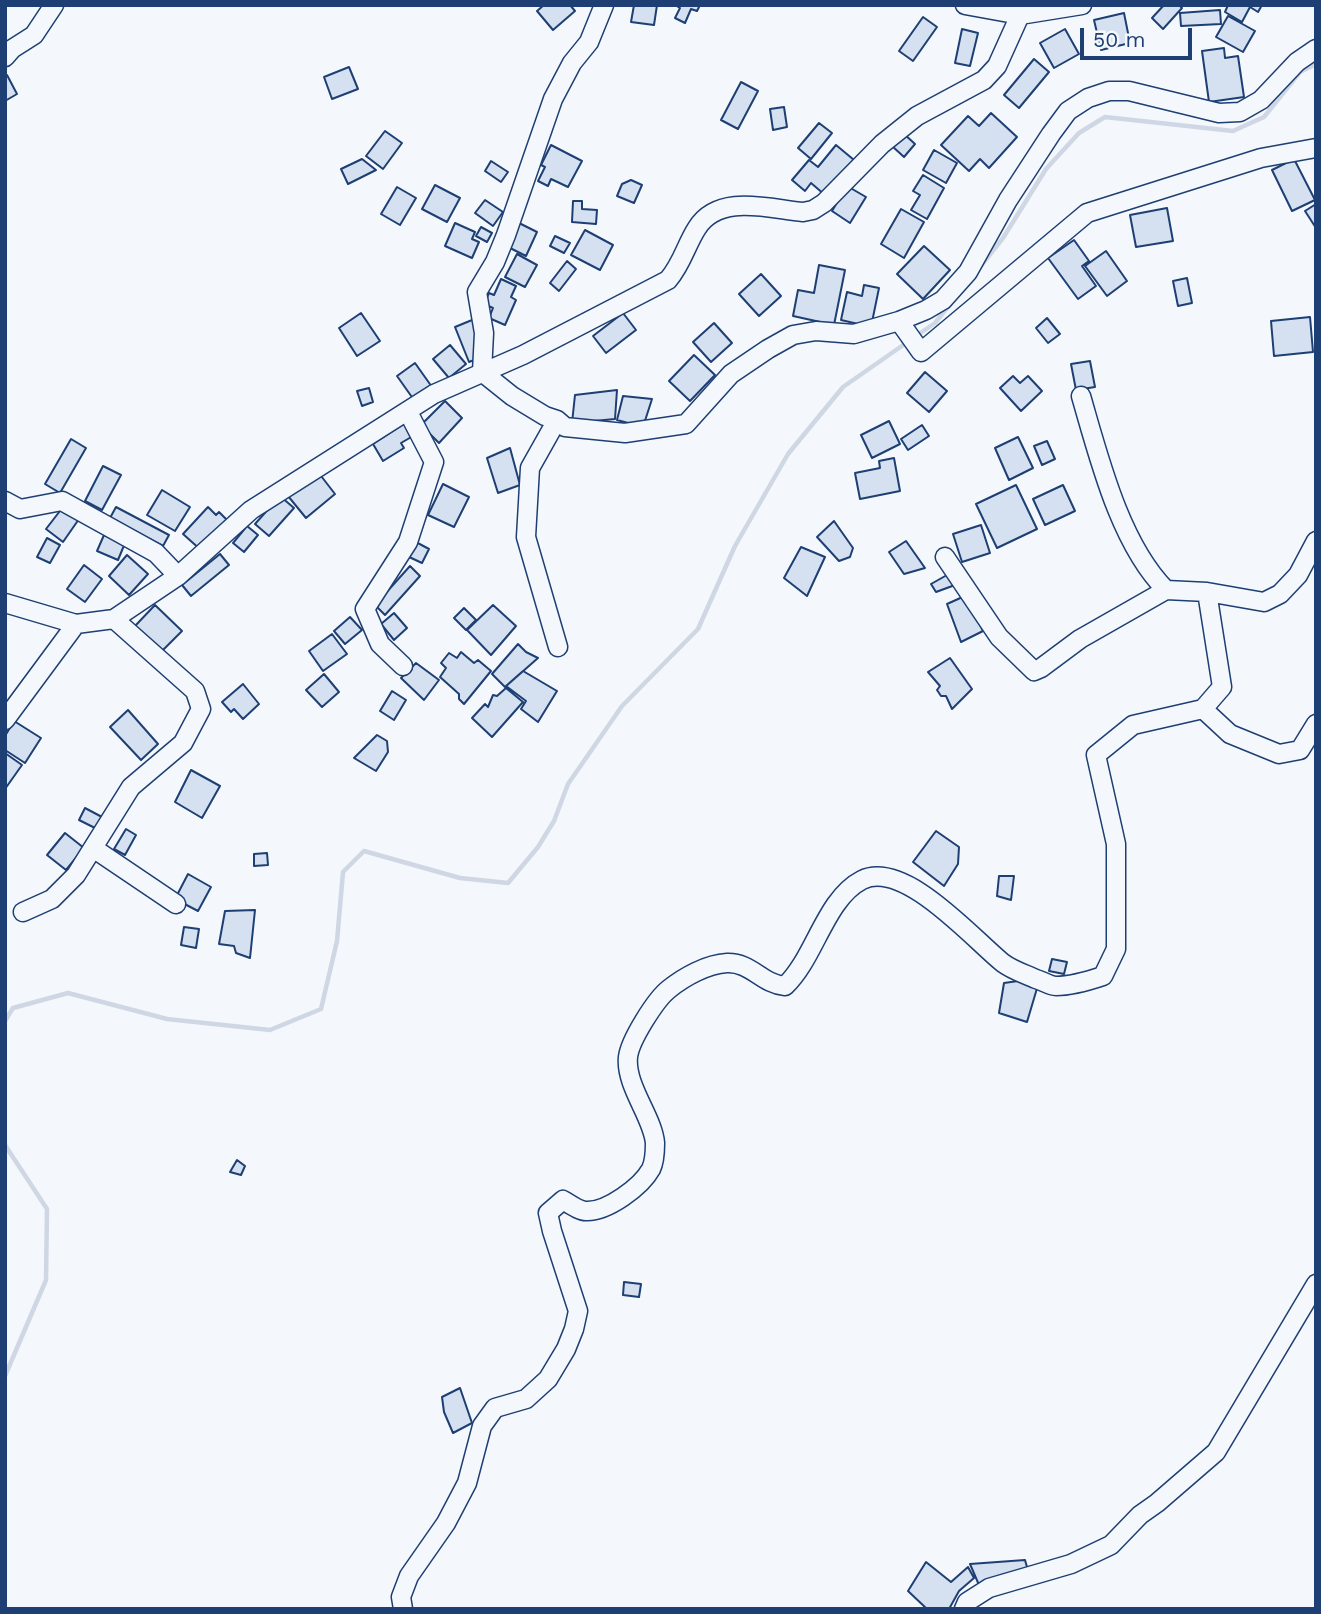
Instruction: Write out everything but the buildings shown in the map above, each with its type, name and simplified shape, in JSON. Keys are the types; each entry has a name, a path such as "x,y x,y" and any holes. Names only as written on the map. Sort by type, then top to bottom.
{"street":[{"path":"5,57 12,49 34,35 54,5"},
{"path":"482,372 484,333 477,292 495,262 506,235 553,99 572,63 589,43 604,5"},
{"path":"965,5 1020,15 1082,5"},
{"path":"5,603 76,624 114,619 178,576 251,510 434,394 523,355 668,280 682,261 698,225 718,209 732,205 803,212 813,210 824,203 882,144 916,116 984,80 997,66 1020,15"},
{"path":"482,372 512,396 565,427 625,433 685,424 731,374 793,335 816,331 854,334 899,321 943,300 968,272 1008,200 1051,134 1068,111 1087,98 1109,91 1129,91 1219,113 1240,112 1261,100 1297,62 1316,49"},
{"path":"899,321 921,352 1087,213 1261,158 1316,148"},
{"path":"1082,396 1102,468 1123,522 1148,569 1166,590"},
{"path":"403,666 380,644 365,609 408,542 434,462 408,412"},
{"path":"557,420 530,468 526,537 558,647"},
{"path":"5,501 20,509 62,501 156,552 178,576"},
{"path":"945,557 999,637 1034,671 1080,639 1166,590 1207,592 1264,602 1280,594 1298,575 1316,541"},
{"path":"403,1609 401,1597 409,1576 446,1523 467,1483 482,1426 495,1408 526,1399 548,1378 566,1349 574,1329 578,1311 548,1213 563,1200 583,1212 602,1210 640,1184 653,1167 655,1141 631,1080 628,1056 640,1027 668,990 702,969 727,963 748,967 772,985 785,986 797,975 842,896 863,880 875,877 891,878 915,889 973,935 1005,965 1054,986 1086,982 1102,976 1116,949 1116,844 1096,755 1133,725 1203,709 1222,687 1207,592"},
{"path":"23,912 52,899 76,875 131,787 183,743 201,709 195,691 114,619"},
{"path":"5,720 76,624"},
{"path":"1203,709 1230,734 1279,754 1300,750 1316,724"},
{"path":"93,848 176,904"},
{"path":"964,1609 967,1602 989,1588 1071,1564 1111,1545 1140,1515 1216,1452 1316,1284"}],"waterway":[{"path":"980,267 1003,238 1046,169 1079,133 1105,117 1233,131 1264,117 1300,72 1316,64"},
{"path":"916,336 935,323 950,304"},
{"path":"5,1021 13,1008 68,993 167,1019 270,1030 321,1009 337,941 343,872 364,851 460,878 508,883 538,847 554,821 568,784 622,706 698,629 735,546 788,454 843,387 909,341"},
{"path":"5,1145 47,1209 46,1280 5,1376"}]}
